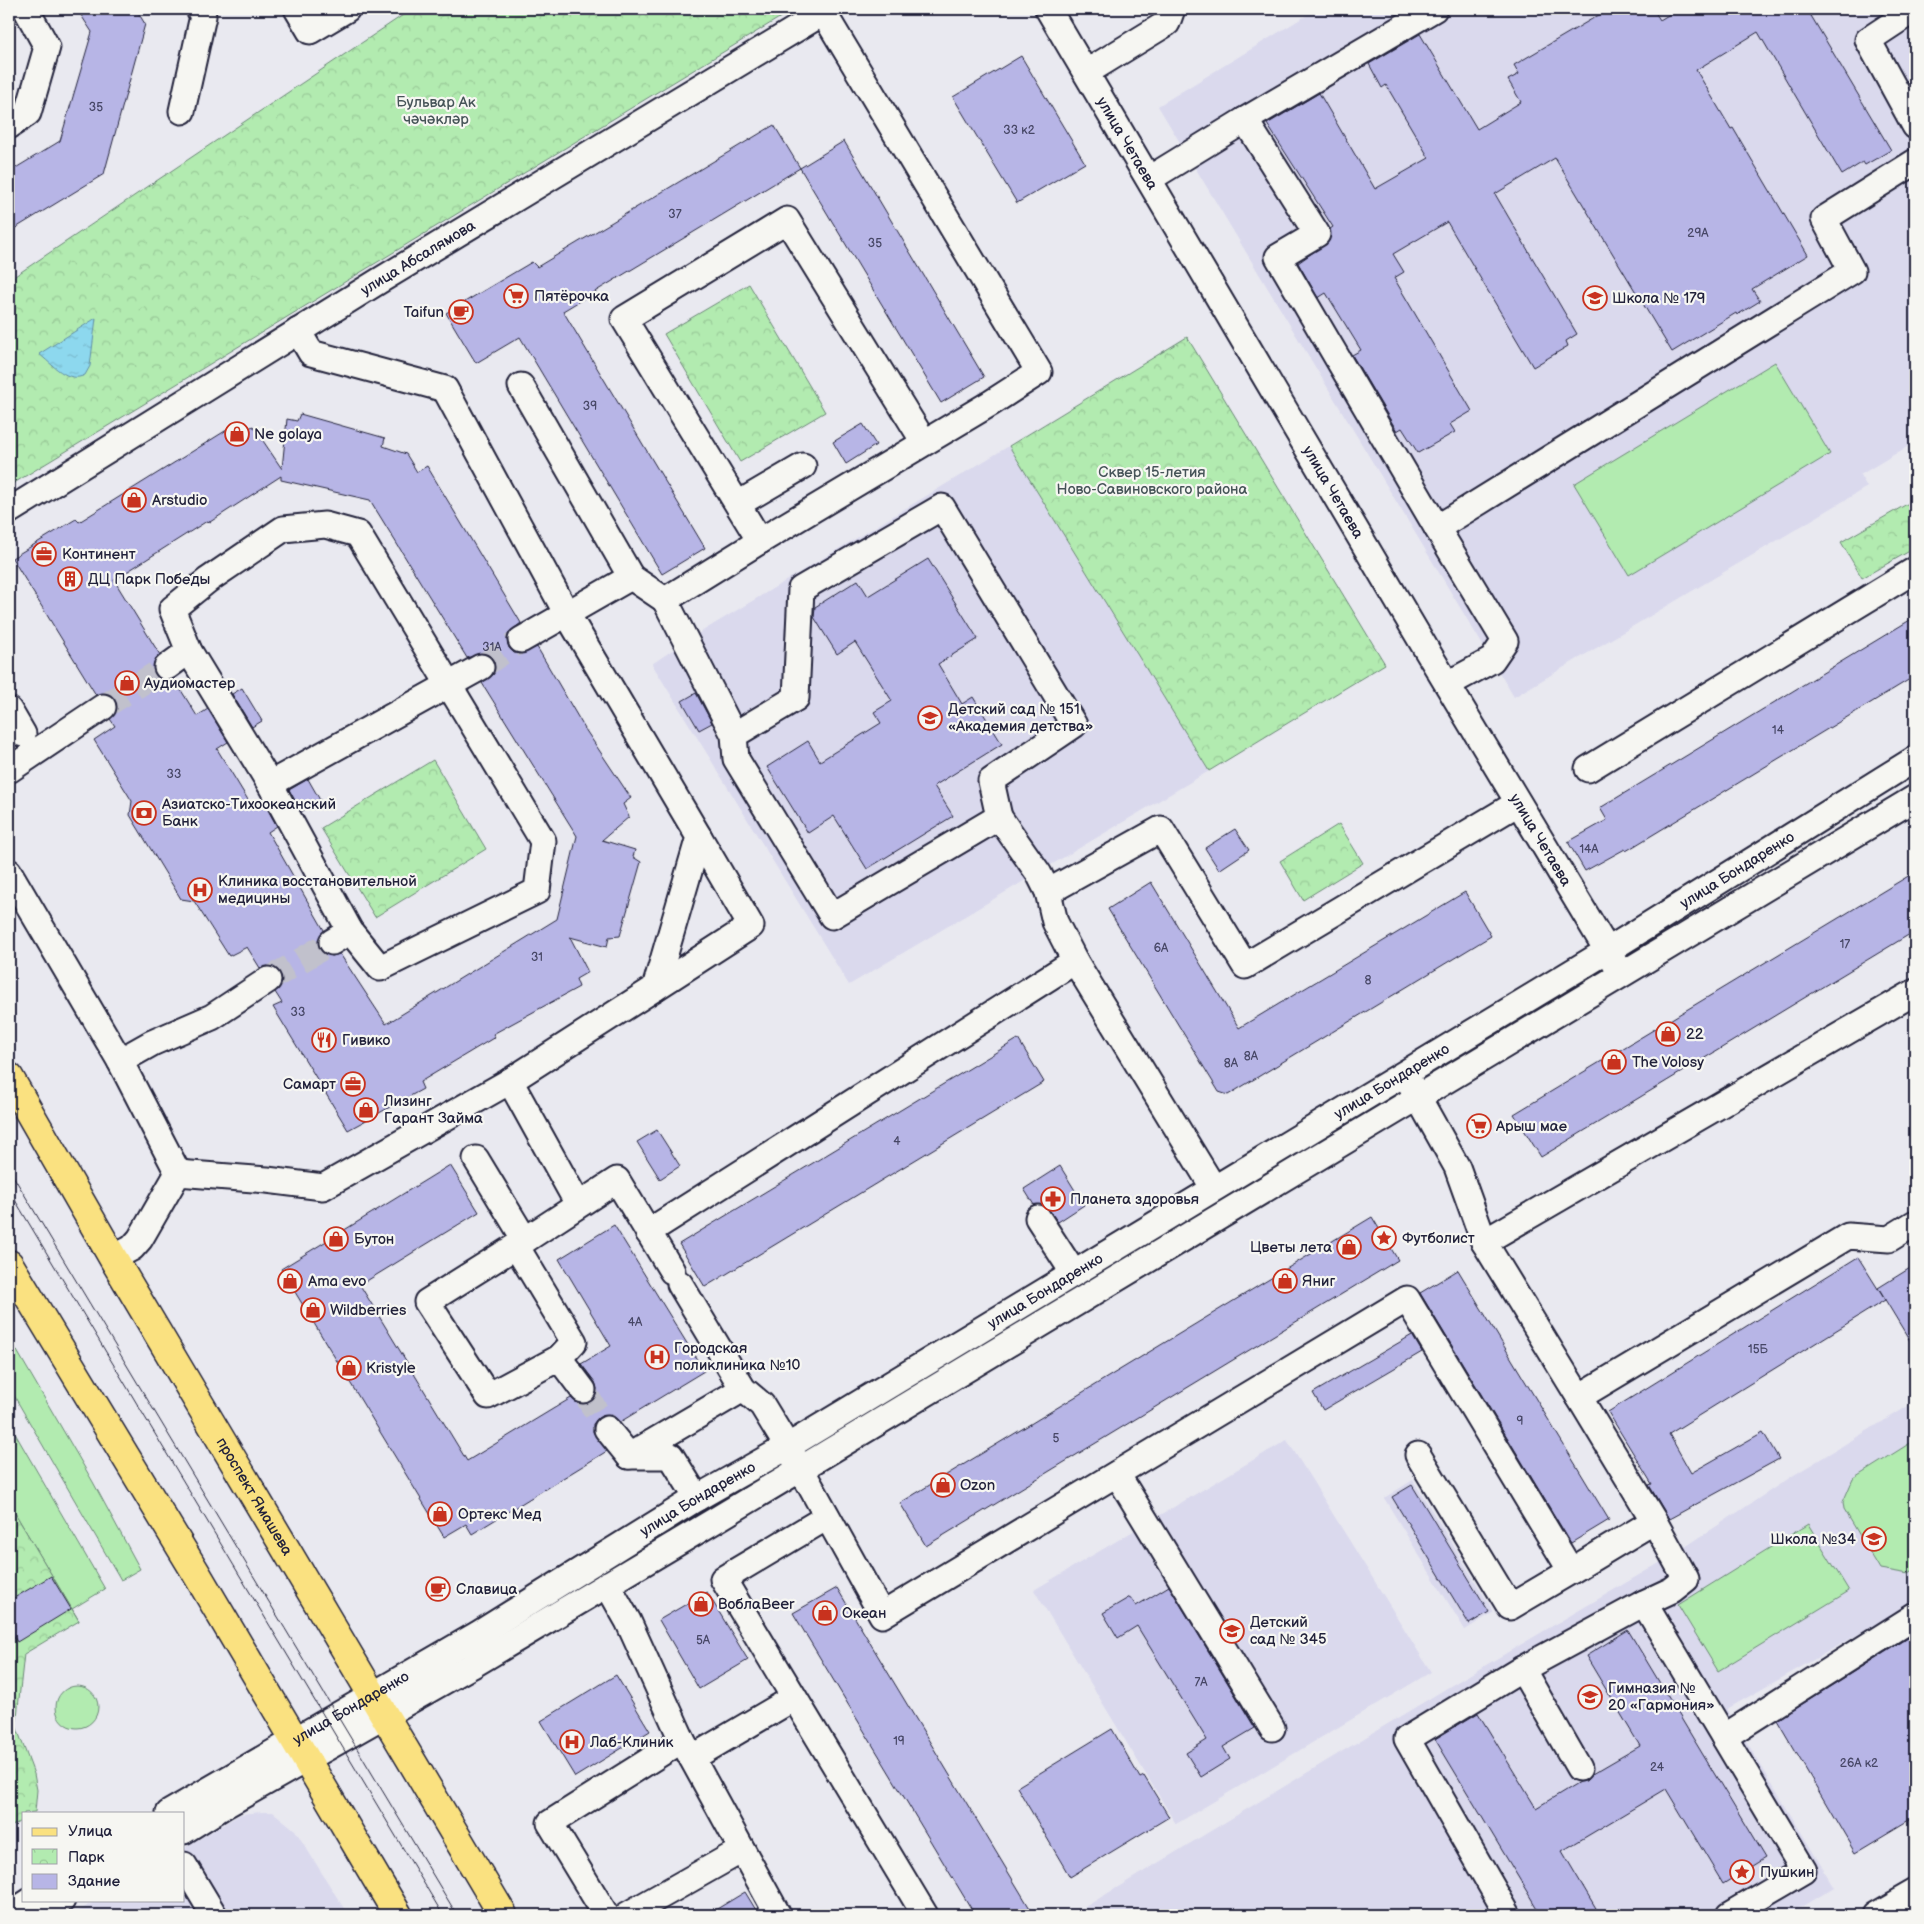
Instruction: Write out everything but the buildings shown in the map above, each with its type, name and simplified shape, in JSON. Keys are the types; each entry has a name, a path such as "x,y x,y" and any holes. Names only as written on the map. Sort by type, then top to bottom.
{"main road":[{"name":"проспект Ямашева","path":"9,1077 113,1258 503,1915"},
{"path":"9,1264 195,1571 398,1915"}],"street":[{"path":"9,126 28,113 47,47 26,9"},
{"path":"182,111 203,16 199,9"},
{"path":"297,9 310,31 347,9"},
{"name":"улица Четаева","path":"1048,9 1518,803 1622,974"},
{"path":"1087,72 1166,23 1172,9"},
{"path":"1149,179 1434,9"},
{"path":"1915,9 1868,40 1915,126"},
{"path":"665,600 924,442 991,404 1039,372 826,11"},
{"name":"улица Абсалямова","path":"9,511 298,332 826,11"},
{"path":"1245,120 1317,234 1278,257 1505,641 1492,660 1448,684"},
{"path":"1437,528 1852,271 1824,219 1915,162"},
{"path":"760,541 624,319 787,220 924,442"},
{"path":"178,1173 268,1180 322,1187 510,1081 751,926 567,614 445,389 311,353 298,332"},
{"path":"521,386 631,577 665,600 734,735 736,759 832,916 999,817"},
{"path":"738,504 803,466"},
{"path":"734,735 796,698 801,589 942,507 1074,724 991,781 999,817 1039,874 1048,892 1055,922 1075,960 1213,1187"},
{"path":"325,525 358,534 543,841 537,891 380,968 341,937 270,784 189,652 172,610 208,580 283,529 325,525"},
{"path":"521,640 631,577"},
{"path":"1588,769 1913,577"},
{"path":"167,667 189,652"},
{"path":"270,784 480,667"},
{"path":"9,770 103,707"},
{"path":"9,710 23,734"},
{"name":"улица Бондаренко","path":"378,1705 478,1634 697,1498 787,1446 1213,1187 1607,951 1915,759"},
{"name":"улица Бондаренко","path":"171,1812 299,1750 378,1705 607,1584 1915,798"},
{"path":"1048,892 1161,829 1245,966 1518,803"},
{"path":"654,988 699,837"},
{"path":"9,872 120,1061 178,1173"},
{"path":"648,1232 1075,960"},
{"path":"120,1061 152,1042 212,1016 268,980"},
{"path":"1484,1242 1915,992"},
{"path":"1404,1072 1457,1167 1484,1242 1654,1520 1686,1579 1672,1590 1644,1603 1522,1669 1407,1740 1508,1915"},
{"path":"510,1081 578,1204"},
{"path":"476,1159 521,1243 574,1342 559,1358 488,1396 427,1302 521,1243 617,1180 743,1389 762,1405 787,1446 882,1615 1407,1299 1571,1571"},
{"path":"113,1258 132,1248 140,1238 178,1173"},
{"path":"1038,1218 1073,1272"},
{"path":"1579,1397 1848,1236 1889,1239 1915,1223"},
{"path":"559,1358 583,1390"},
{"path":"629,1456 743,1389"},
{"path":"608,1429 629,1456"},
{"path":"1418,1455 1510,1607 1654,1520"},
{"path":"629,1456 671,1456 697,1498"},
{"path":"1117,1474 1272,1728"},
{"path":"827,1517 723,1579 925,1915"},
{"path":"607,1584 628,1621 687,1749 778,1915"},
{"path":"1644,1603 1804,1871 1729,1915"},
{"path":"1724,1738 1915,1616"},
{"path":"1522,1669 1579,1768"},
{"path":"606,1915 550,1823 687,1749 794,1698"},
{"name":"улица Бондаренко","path":"185,1830 299,1750"},
{"path":"626,1915 742,1850"},
{"path":"185,1867 214,1915"},
{"path":"1875,1915 1915,1892"},
{"path":"9,1915 29,1902"},
{"path":"35,1915 58,1902"}],"shaded area":[{"name":"Школа № 179","path":"1317,9 1915,9 1915,442 1860,475 1867,487 1514,697 1158,106"},
{"name":"Детский сад № 151 «Академия детства»","path":"1009,446 1209,771 849,985 652,664 686,641"},
{"name":"Гимназия № 20 «Гармония»","path":"1915,1402 1915,1602 1727,1709 1834,1887 1788,1915 1089,1915 1085,1907 1452,1685 1673,1555 1794,1475"},
{"name":"Детский сад № 345","path":"1287,1440 1431,1672 1176,1824 1034,1590"},
{"path":"1413,1480 1494,1612 1465,1630 1384,1498"},
{"path":"273,1812 295,1830 348,1915 72,1915 94,1902 185,1902 185,1847 241,1814"}],"green space":[{"name":"Бульвар Ак чәчәкләр","path":"412,9 794,9 9,486 9,280"},
{"path":"749,284 825,412 740,462 664,334"},
{"name":"Сквер 15-летия Ново-Савиновского района","path":"1187,337 1385,664 1209,771 1009,446"},
{"path":"1775,362 1830,454 1629,575 1574,484"},
{"path":"1914,500 1915,548 1862,578 1841,542"},
{"path":"433,760 486,849 375,917 321,828"},
{"path":"1339,824 1363,863 1303,900 1280,861"},
{"path":"9,1337 93,1482 140,1569 121,1580 9,1387"},
{"path":"9,1423 105,1589 72,1609 79,1621 9,1503"},
{"path":"1915,1440 1915,1570 1909,1574 1880,1569 1844,1509 1843,1502 1853,1479"},
{"path":"9,1503 79,1621 24,1654 16,1726 34,1774 37,1790 35,1812 22,1812 22,1820 9,1828"},
{"path":"1808,1524 1849,1591 1718,1671 1678,1605"},
{"path":"81,1686 89,1689 95,1695 98,1707 95,1719 89,1725 73,1728 65,1725 59,1719 56,1703 59,1695 65,1689"}],"water":[{"path":"96,318 90,366 85,375 72,377 66,375 39,354"}],"tunnel":[{"path":"481,667 521,640"},
{"path":"103,707 167,667"},
{"path":"268,980 332,942"},
{"path":"583,1390 607,1429"}],"tram line":[{"path":"9,1169 457,1915"},
{"path":"9,1190 443,1915"}],"place":[{"name":"Пятёрочка","path":"516,296"},
{"name":"Школа № 179","path":"1595,298"},
{"name":"Taifun","path":"461,312"},
{"name":"Ne golaya","path":"237,434"},
{"name":"Arstudio","path":"134,500"},
{"name":"Континент","path":"44,554"},
{"name":"ДЦ Парк Победы","path":"70,579"},
{"name":"Аудиомастер","path":"127,683"},
{"name":"Детский сад № 151 «Академия детства»","path":"930,718"},
{"name":"Азиатско-Тихоокеанский Банк","path":"144,813"},
{"name":"Клиника восстановительной медицины","path":"200,890"},
{"name":"22","path":"1668,1034"},
{"name":"Гивико","path":"324,1040"},
{"name":"The Volosy","path":"1614,1062"},
{"name":"Самарт","path":"353,1084"},
{"name":"Лизинг Гарант Займа","path":"366,1110"},
{"name":"Арыш мае","path":"1479,1126"},
{"name":"Планета здоровья","path":"1053,1199"},
{"name":"Футболист","path":"1384,1238"},
{"name":"Бутон","path":"336,1239"},
{"name":"Цветы лета","path":"1349,1247"},
{"name":"Ama evo","path":"290,1281"},
{"name":"Яниг","path":"1285,1281"},
{"name":"Wildberries","path":"313,1310"},
{"name":"Городская поликлиника №10","path":"657,1357"},
{"name":"Kristyle","path":"349,1368"},
{"name":"Ozon","path":"943,1485"},
{"name":"Ортекс Мед","path":"440,1514"},
{"name":"Школа №34","path":"1874,1539"},
{"name":"Славица","path":"438,1589"},
{"name":"ВоблаBeer","path":"701,1604"},
{"name":"Океан","path":"825,1613"},
{"name":"Детский сад № 345","path":"1232,1631"},
{"name":"Гимназия № 20 «Гармония»","path":"1590,1697"},
{"name":"Лаб-Клиник","path":"572,1742"},
{"name":"Пушкин","path":"1742,1872"}]}
